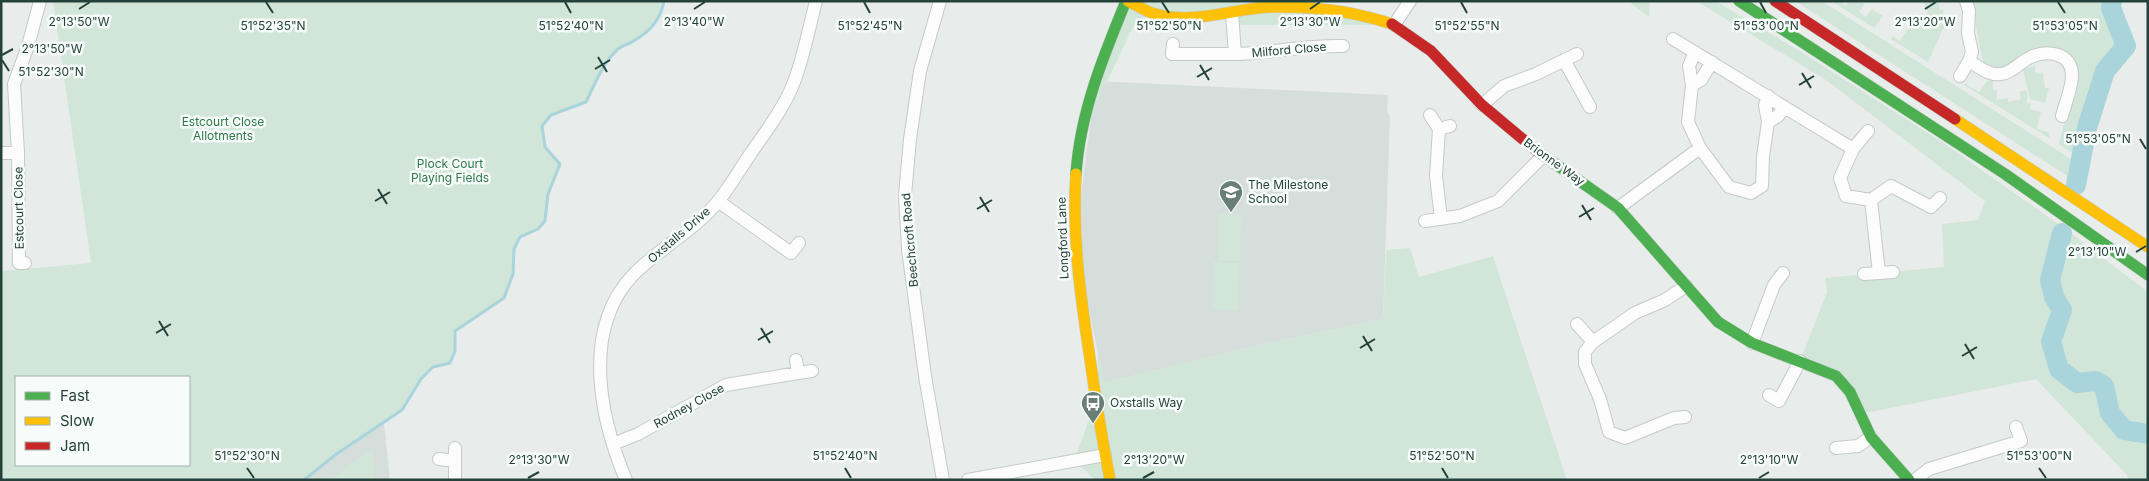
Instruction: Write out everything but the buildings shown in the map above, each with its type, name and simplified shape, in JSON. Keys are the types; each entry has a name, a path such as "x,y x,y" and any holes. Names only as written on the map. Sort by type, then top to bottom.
{"main road":[{"name":"Brionne Way","path":"1127,1 1152,13 1188,18 1271,7 1322,5 1364,15 1394,25 1431,51 1482,105 1543,156 1618,208 1718,322 1752,343 1836,376 1850,392 1871,437 1907,479"},
{"name":"Longford Lane","path":"1110,480 1080,300 1075,240 1075,187 1080,138 1090,100 1109,41 1127,1"},
{"path":"1739,1 2005,174 2148,275"},
{"path":"1775,1 2008,153 2148,248"}],"street":[{"name":"Estcourt Close","path":"20,263 18,153 14,84 28,46 40,1"},
{"name":"Oxstalls Drive","path":"626,480 613,444 602,402 600,366 604,334 613,304 632,276 718,201 781,109 795,82 816,1"},
{"name":"Beechcroft Road","path":"940,1 920,70 910,138 905,195 908,249 925,376 943,480"},
{"path":"1394,25 1410,1"},
{"path":"1960,76 1970,61 1972,52 1968,33 1969,11 1966,1"},
{"name":"Milford Close","path":"1232,13 1235,54"},
{"path":"1673,39 1853,149"},
{"name":"Milford Close","path":"1172,55 1264,54 1308,47 1343,46"},
{"path":"1695,52 1688,66 1692,85 1688,122 1724,192 1751,193 1762,186 1763,156 1768,122 1765,105 1768,96"},
{"path":"1970,61 1989,73 2002,75 2031,57 2048,52 2058,54 2067,61 2072,74 2062,116"},
{"path":"1482,105 1504,86 1577,54"},
{"path":"1564,60 1580,98 1590,107"},
{"path":"1692,85 1701,80 1712,62"},
{"path":"1768,122 1778,116 1784,106"},
{"path":"1430,115 1444,128 1436,176 1441,219"},
{"path":"1868,131 1853,149 1840,178 1846,196 1871,200 1891,186 1931,207 1940,198"},
{"path":"1618,208 1649,178 1700,148"},
{"name":"Estcourt Close","path":"1,153 18,153"},
{"path":"1426,221 1460,216 1498,201 1543,156"},
{"path":"1871,200 1879,273"},
{"path":"718,201 791,253 799,243"},
{"path":"1864,274 1893,272"},
{"path":"1752,343 1770,283 1783,274"},
{"path":"1677,414 1624,438 1609,432 1600,399 1585,364 1585,352 1593,342 1635,313 1665,300 1686,286"},
{"path":"1577,324 1593,342"},
{"path":"796,360 798,373"},
{"path":"1769,395 1780,401 1800,361"},
{"name":"Rodney Close","path":"613,444 638,434 726,385 812,371"},
{"path":"1907,479 1929,469 2022,445 2016,427"},
{"path":"1836,448 1858,446 1871,437"},
{"path":"439,459 455,454 454,480"},
{"path":"968,480 1105,455"}],"shaded area":[{"name":"The Milestone School","path":"1096,81 1388,95 1387,111 1390,117 1383,319 1247,348 1104,383 1075,240"},
{"path":"384,423 390,480 304,480 335,455"}],"green space":[{"path":"53,1 664,1 658,19 650,28 641,36 618,49 608,60 586,102 551,115 542,126 545,147 560,164 548,194 545,221 538,229 520,237 514,249 513,274 504,298 455,331 455,351 450,363 433,367 421,379 402,410 335,455 304,480 1,480 1,271 91,263"},
{"path":"1126,1 1228,1 1394,25 1233,25 1232,13 1152,13 1134,25 1080,138"},
{"path":"1628,1 1650,1 1649,17"},
{"path":"1696,1 1715,1 1798,50 1945,144 2068,231 2148,292 2148,480 2129,480 2126,474 2036,379 1860,414 1850,392 1800,361 1827,292 1825,278 1944,267 1942,224 1978,220 1985,201 1826,80"},
{"path":"1795,1 1822,1 2074,161 2069,177"},
{"path":"1831,1 1843,1 1842,3 1846,6 1849,1 1861,1 1865,4 1859,12 1866,17 1872,9 1883,16 1874,28"},
{"path":"1923,1 1938,1 1940,10 1943,9 1945,29 1943,29 1928,62 1891,39 1893,36 1900,41 1909,27 1912,29 1914,26 1906,20 1911,16 1913,19 1922,13 1923,15 1928,13"},
{"path":"1971,1 2112,1 2111,8 2126,46 2105,71 2081,159 2059,144 2077,68 2057,49 2003,71 1983,62"},
{"path":"2035,66 2035,71 2038,74 2043,72 2045,88 2049,88 2045,103 2030,99 2023,69"},
{"path":"1993,80 1993,90 1997,90 1997,100 2007,98 2009,102 2021,99 2019,92 2026,90 2028,96 2026,102 2031,104 2030,109 2041,112 2037,129 2050,133 2049,138 1964,85 1965,83 1979,92 1987,81"},
{"path":"1219,214 1241,214 1240,261 1218,261"},
{"path":"1410,248 1419,277 1493,256 1567,480 1095,480 1074,460 1096,402 1098,350 1104,383 1247,348 1383,319 1386,250"},
{"path":"1213,262 1239,263 1238,310 1212,310"},
{"path":"372,448 375,480 330,480"}],"waterway":[{"path":"304,480 335,455 402,410 421,379 433,367 450,363 455,351 455,331 504,298 513,274 514,249 520,237 538,229 545,221 548,194 560,164 545,147 542,126 551,115 586,102 608,60 618,49 641,36 650,28 658,19 664,1"},
{"path":"2076,185 2087,128 2105,71 2126,46 2111,8 2112,1"},
{"path":"2062,233 2050,280 2054,297 2062,310 2051,342 2059,369 2077,383 2096,381 2104,386 2110,413 2124,430 2148,434"}],"traffic: fast":[{"path":"1076,174 1082,129 1094,86 1126,1"},
{"path":"1739,1 2005,174 2148,275"},
{"path":"1537,151 1618,208 1718,322 1752,343 1836,376 1850,392 1871,437 1909,480"}],"traffic: slow":[{"path":"1128,1 1152,13 1167,17 1197,17 1258,8 1303,7 1333,10 1392,24"},
{"path":"1955,119 2148,247"},
{"path":"1076,174 1075,219 1080,286 1096,400 1110,480"}],"traffic: jam":[{"path":"1775,1 1955,119"},
{"path":"1392,24 1431,51 1482,105 1537,151"}],"place":[{"name":"The Milestone School","path":"1231,213"},
{"name":"Oxstalls Way","path":"1093,424"}],"park label":[{"name":"Estcourt Close Allotments","path":"223,129"},
{"name":"Plock Court Playing Fields","path":"450,171"}]}
